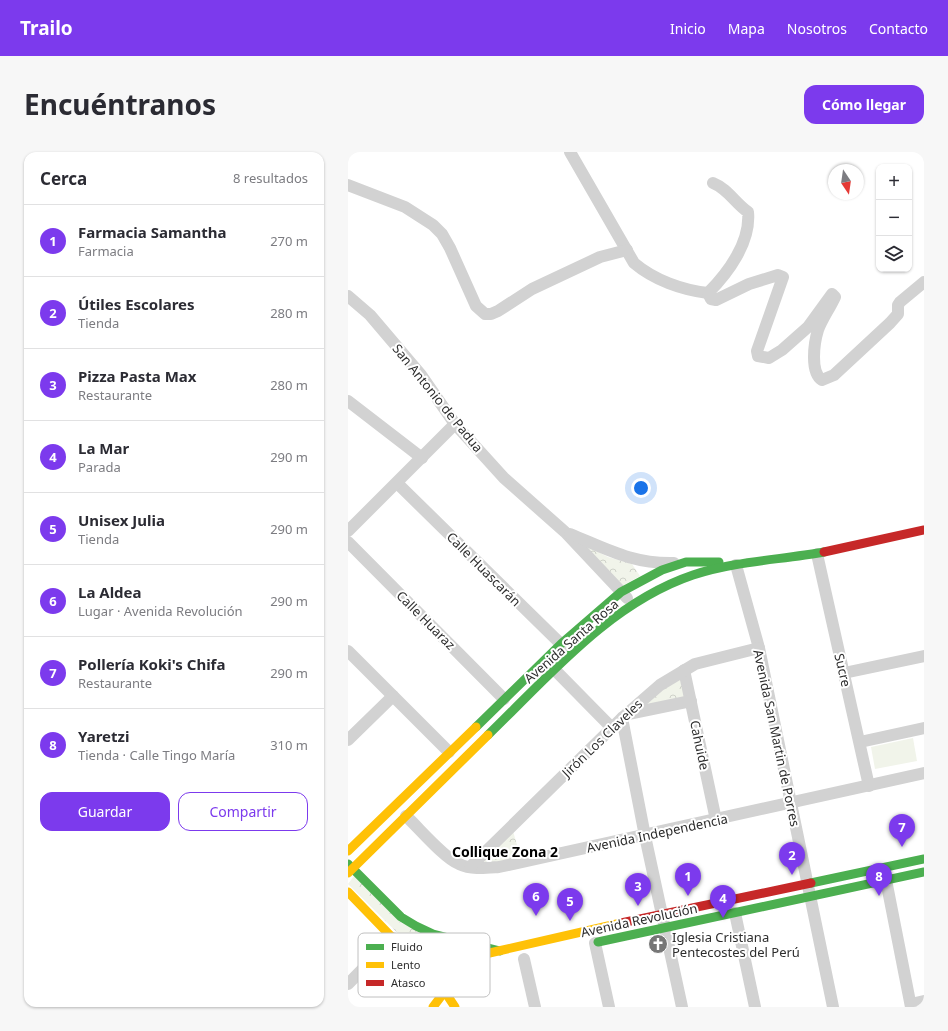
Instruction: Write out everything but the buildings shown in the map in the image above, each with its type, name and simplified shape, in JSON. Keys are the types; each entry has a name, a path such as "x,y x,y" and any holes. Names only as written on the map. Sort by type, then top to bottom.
{"street":[{"path":"570,152 634,263 648,273 685,290 708,293"},
{"path":"708,293 718,283 741,248 749,223 748,212 738,205 723,187 713,183"},
{"path":"348,185 405,207 433,225 442,234 450,248 476,306 481,312 488,314 498,311 532,289 600,257 627,250"},
{"path":"708,293 711,299 716,300 749,284 782,275 784,280 776,297 757,351 758,356 764,358 769,358 782,350 808,327 831,294 834,294 835,297 818,331 815,349 814,369 818,377 822,380 834,375 878,336 897,316 900,302 924,282"},
{"name":"San Antonio de Padua","path":"348,296 370,315 421,375 456,424 504,478 565,532 633,604"},
{"path":"348,401 422,458"},
{"path":"348,531 456,424"},
{"name":"Calle Huascarán","path":"397,483 560,644 572,654"},
{"path":"736,565 817,554 924,530"},
{"name":"San Antonio de Padua","path":"565,532 616,555 636,560 658,563 686,562"},
{"name":"Calle Huaraz","path":"348,542 504,699"},
{"name":"Sucre","path":"817,554 870,786"},
{"path":"636,560 656,592"},
{"name":"Avenida Santa Rosa","path":"348,851 544,659 621,592 647,578 686,562 709,561 736,565"},
{"name":"Avenida Santa Rosa","path":"349,868 406,816 572,654 633,604 676,582 703,572 736,565"},
{"name":"Avenida San Martin de Porres","path":"736,565 758,648 834,1007"},
{"name":"Jirón Los Claveles","path":"470,867 612,728 660,685 695,664 758,648"},
{"path":"348,651 449,752"},
{"path":"844,674 924,656"},
{"path":"544,659 612,728"},
{"name":"Cahuide","path":"684,670 716,820"},
{"path":"348,740 393,696"},
{"path":"682,1007 645,836 625,716 691,701"},
{"path":"860,742 924,728"},
{"name":"Avenida Independencia","path":"406,816 458,864 470,867 499,867 790,804 924,773"},
{"name":"Avenida Revolución","path":"490,954 662,914 924,859"},
{"path":"349,868 401,917 431,933"},
{"name":"Avenida Revolución","path":"592,944 924,872"},
{"path":"886,880 911,1006 924,1002"},
{"path":"348,892 388,933"},
{"path":"735,913 756,1007"},
{"path":"592,944 609,1007"},
{"path":"490,948 500,951"},
{"path":"524,958 535,1007"},
{"path":"348,984 358,974"},
{"name":"Avenida Revolución","path":"433,1007 441,997"}],"green space":[{"path":"577,541 608,557 632,564 640,576 622,586"},
{"path":"680,676 685,698 642,706"},
{"path":"913,738 917,761 875,769 871,747"},
{"path":"513,831 521,859 488,863 482,861"},
{"path":"354,876 401,923 428,933 398,933 348,884"}],"traffic: fast":[{"path":"488,735 582,643 608,622 663,587 709,570 758,561 824,552"},
{"path":"476,727 561,644 621,592 662,570 686,562 719,562"},
{"path":"811,883 924,859"},
{"path":"348,864 401,917 431,933"},
{"path":"598,942 924,872"},
{"path":"490,948 500,951"}],"traffic: slow":[{"path":"348,851 476,727"},
{"path":"348,873 488,735"},
{"path":"348,892 388,933"},
{"path":"490,953 621,923"},
{"path":"433,1007 441,997"},
{"path":"448,997 455,1007"}],"traffic: jam":[{"path":"824,552 924,530"},
{"path":"621,923 811,883"}],"place":[{"name":"Pollería Koki's Chifa","path":"902,847"},
{"name":"Útiles Escolares","path":"792,875"},
{"name":"Farmacia Samantha","path":"688,896"},
{"name":"Yaretzi","path":"879,896"},
{"name":"Pizza Pasta Max","path":"638,906"},
{"name":"La Aldea","path":"536,916"},
{"name":"La Mar","path":"723,918"},
{"name":"Unisex Julia","path":"570,921"},
{"name":"Iglesia Cristiana Pentecostes del Perú","path":"658,944"}],"district":[{"name":"Collique Zona 2","path":"505,851"}]}
